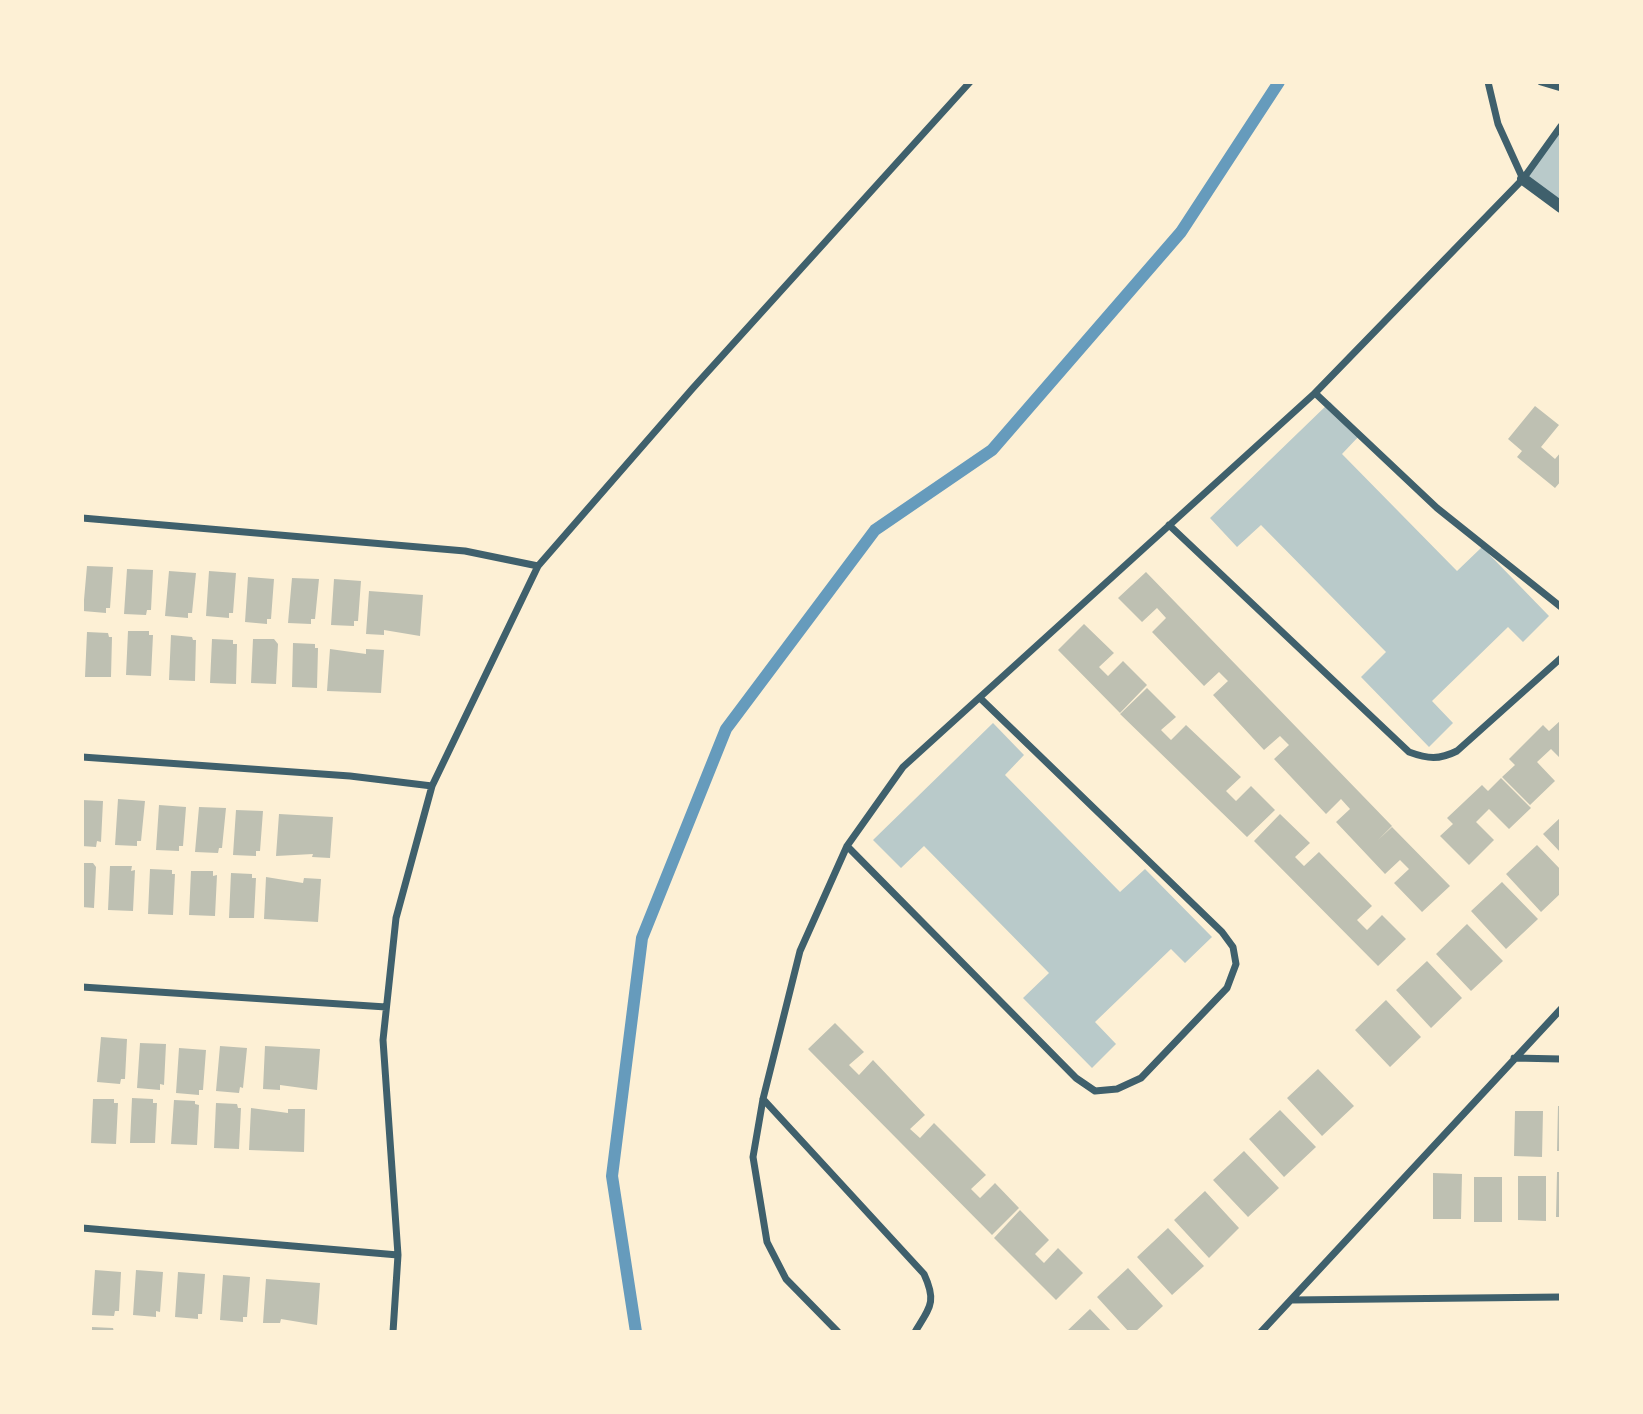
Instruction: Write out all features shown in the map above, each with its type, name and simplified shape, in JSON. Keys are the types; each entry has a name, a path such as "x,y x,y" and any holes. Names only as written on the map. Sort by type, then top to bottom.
{"street":[{"path":"393,1332 398,1255 383,1040 397,918 432,786 538,566 693,388 970,82"},
{"path":"1489,82 1498,124 1523,179 1561,207"},
{"path":"1541,82 1561,89"},
{"path":"838,1332 786,1279 767,1242 753,1157 763,1099 800,951 847,846 903,767 1315,393 1523,179 1561,126"},
{"path":"1315,393 1437,508 1561,607"},
{"path":"82,518 465,551 538,566"},
{"path":"1169,525 1409,752 1427,759 1442,759 1457,751 1561,658"},
{"path":"847,846 1076,1078 1095,1091 1117,1089 1141,1078 1227,988 1237,964 1233,947 1222,932 980,698"},
{"path":"82,757 350,776 432,786"},
{"path":"82,987 386,1007"},
{"path":"1261,1332 1561,1009"},
{"path":"1514,1058 1561,1059"},
{"path":"763,1099 923,1275 933,1293 930,1307 915,1332"},
{"path":"82,1228 398,1255"},
{"path":"1292,1300 1561,1297"}],"shaded area":[{"path":"1561,126 1561,207 1523,179"},
{"path":"1330,402 1361,434 1342,454 1457,571 1482,547 1549,616 1523,642 1508,627 1432,701 1453,723 1429,747 1361,677 1386,652 1261,525 1237,547 1210,518"},
{"path":"993,723 1024,755 1005,775 1120,892 1145,869 1212,937 1185,963 1171,949 1095,1022 1116,1044 1092,1068 1023,998 1049,973 924,846 901,868 873,840"}],"building":[{"path":"1535,406 1559,425 1541,447 1555,459 1561,452 1561,481 1555,488 1517,457 1522,451 1508,439"},
{"path":"87,566 113,567 110,608 106,608 106,613 83,611"},
{"path":"127,569 153,570 151,610 147,610 146,615 124,614"},
{"path":"169,571 196,573 192,613 188,613 188,618 165,616"},
{"path":"209,571 236,573 233,613 229,613 229,618 206,616"},
{"path":"1146,572 1392,826 1378,840 1392,827 1450,886 1422,912 1394,883 1409,869 1400,860 1385,874 1336,822 1350,809 1341,799 1326,814 1274,759 1289,745 1280,736 1264,750 1213,695 1228,681 1219,672 1204,686 1152,632 1166,618 1157,608 1142,622 1118,598"},
{"path":"248,577 274,579 271,619 267,619 267,624 245,622"},
{"path":"292,578 319,579 315,619 311,619 311,624 288,623"},
{"path":"334,579 361,581 358,621 354,621 354,626 331,625"},
{"path":"369,591 423,595 420,636 384,630 384,635 366,634"},
{"path":"1084,624 1114,653 1099,667 1108,676 1123,661 1147,685 1120,713 1058,650"},
{"path":"128,631 149,631 149,635 153,635 151,676 126,675"},
{"path":"87,632 108,633 109,637 112,637 111,677 85,677"},
{"path":"171,635 192,637 196,640 195,681 169,680"},
{"path":"212,639 233,640 233,644 237,644 236,684 210,683"},
{"path":"253,639 274,639 278,644 276,684 251,683"},
{"path":"293,643 315,644 315,648 318,648 317,688 292,687"},
{"path":"330,649 366,654 366,649 384,650 381,693 327,691"},
{"path":"1147,688 1176,717 1161,730 1171,740 1186,725 1241,777 1226,791 1236,801 1251,786 1275,810 1247,837 1120,714"},
{"path":"1561,720 1561,759 1551,749 1537,762 1555,781 1530,805 1502,777 1515,765 1509,759 1543,725 1549,731"},
{"path":"1501,778 1531,808 1509,829 1489,809 1476,822 1494,840 1469,865 1440,836 1453,824 1447,818 1482,785 1488,791"},
{"path":"118,799 145,801 141,841 137,841 137,846 115,845"},
{"path":"82,800 103,801 101,842 97,841 96,847 82,846"},
{"path":"159,805 186,807 183,846 179,846 179,851 156,850"},
{"path":"199,807 226,808 222,848 219,848 218,853 195,852"},
{"path":"236,810 263,811 260,851 256,851 256,856 233,855"},
{"path":"279,814 333,817 330,858 312,857 313,854 276,856"},
{"path":"1280,814 1310,843 1295,857 1304,866 1319,852 1372,906 1357,920 1367,930 1382,915 1406,939 1378,966 1254,841"},
{"path":"1561,817 1561,853 1543,834"},
{"path":"1537,845 1561,870 1561,893 1541,912 1506,874"},
{"path":"82,863 93,863 96,867 94,908 82,907"},
{"path":"110,866 132,866 131,871 135,870 133,911 108,910"},
{"path":"150,869 172,870 172,874 175,874 173,915 148,914"},
{"path":"191,871 213,871 213,876 217,875 215,916 189,915"},
{"path":"231,873 252,874 252,878 256,878 254,918 229,918"},
{"path":"266,877 303,883 304,878 321,879 318,922 264,919"},
{"path":"1502,882 1538,919 1506,949 1471,911"},
{"path":"1467,924 1503,961 1471,991 1436,954"},
{"path":"1427,961 1462,998 1431,1028 1396,990"},
{"path":"1386,1000 1421,1037 1390,1067 1355,1030"},
{"path":"835,1023 864,1052 849,1065 859,1075 873,1060 925,1115 910,1129 920,1138 934,1123 986,1175 971,1189 980,1198 995,1183 1019,1208 992,1235 808,1049"},
{"path":"101,1037 127,1039 125,1079 121,1079 120,1084 97,1082"},
{"path":"140,1043 166,1044 164,1085 160,1084 160,1090 137,1088"},
{"path":"220,1046 247,1048 243,1088 240,1087 239,1093 216,1091"},
{"path":"265,1046 320,1049 317,1090 280,1085 280,1090 263,1089"},
{"path":"179,1048 206,1050 203,1090 199,1090 199,1095 176,1093"},
{"path":"1318,1069 1354,1106 1322,1136 1287,1098"},
{"path":"132,1098 153,1099 153,1103 157,1103 155,1143 130,1143"},
{"path":"93,1099 114,1099 114,1103 118,1103 116,1144 91,1143"},
{"path":"174,1100 195,1101 195,1104 199,1105 197,1145 171,1144"},
{"path":"216,1103 237,1104 238,1108 241,1108 239,1149 214,1148"},
{"path":"1558,1106 1561,1106 1561,1151 1557,1151"},
{"path":"251,1108 288,1113 288,1109 305,1109 304,1152 249,1150"},
{"path":"1280,1110 1316,1147 1284,1177 1249,1139"},
{"path":"1515,1111 1543,1111 1542,1157 1514,1156"},
{"path":"1244,1151 1279,1188 1248,1217 1213,1180"},
{"path":"1557,1172 1561,1172 1561,1217 1556,1217"},
{"path":"1433,1173 1462,1174 1461,1219 1433,1219"},
{"path":"1518,1176 1546,1176 1546,1221 1518,1220"},
{"path":"1474,1177 1502,1177 1502,1222 1474,1222"},
{"path":"1205,1191 1239,1228 1209,1258 1174,1220"},
{"path":"1020,1210 1049,1240 1035,1254 1044,1263 1058,1248 1083,1273 1056,1300 994,1238"},
{"path":"1168,1228 1204,1266 1172,1295 1137,1257"},
{"path":"1128,1268 1163,1306 1135,1332 1129,1332 1097,1297"},
{"path":"95,1270 121,1272 119,1311 115,1311 114,1316 92,1315"},
{"path":"136,1270 163,1272 160,1312 156,1311 156,1317 133,1315"},
{"path":"178,1272 205,1274 202,1314 198,1314 198,1319 175,1317"},
{"path":"223,1275 250,1277 247,1317 243,1317 243,1322 220,1320"},
{"path":"266,1279 320,1283 317,1325 281,1319 280,1323 263,1323"},
{"path":"1090,1309 1112,1332 1066,1332"},
{"path":"92,1327 113,1328 114,1332 92,1332"}],"waterway":[{"path":"636,1332 612,1176 642,938 726,729 875,530 992,450 1181,232 1279,82"}]}
